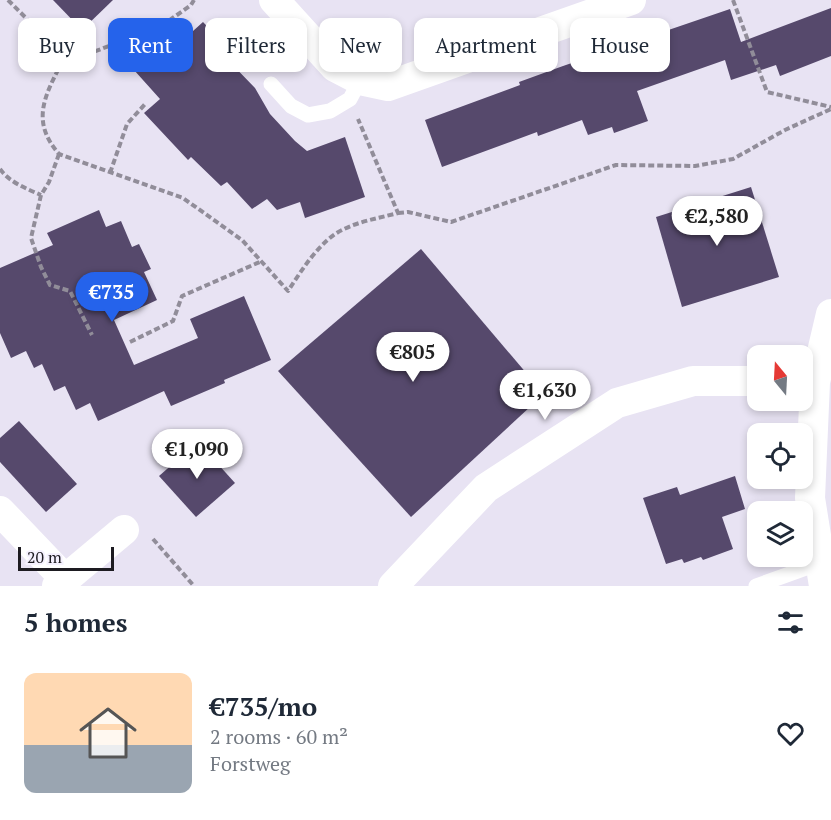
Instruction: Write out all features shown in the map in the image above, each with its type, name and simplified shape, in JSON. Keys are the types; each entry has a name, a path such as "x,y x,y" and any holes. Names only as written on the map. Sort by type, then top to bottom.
{"street":[{"path":"274,0 355,90 387,86 630,0"},
{"path":"813,374 828,343 831,314"},
{"path":"393,586 486,488 616,403 693,381 747,381"},
{"path":"809,411 810,498 822,575"},
{"path":"0,511 61,583 124,530"}],"lane":[{"path":"271,84 291,106 308,115 330,111 355,90"},
{"path":"756,586 822,575"}],"path":[{"path":"8,0 26,18"},
{"path":"96,51 160,27 194,0"},
{"path":"733,0 767,92 831,108"},
{"path":"57,72 45,96 42,121 50,143 59,154 183,198 242,240 288,291 315,252 341,230 368,219 408,212 451,222 616,165 695,166 733,159 831,108"},
{"path":"355,90 398,213"},
{"path":"110,173 127,124 146,103"},
{"path":"59,154 49,182 41,195 31,238 50,285 70,291 92,335"},
{"path":"0,169 3,174 23,187 41,195"},
{"path":"130,342 173,321 182,296 262,261"},
{"path":"124,530 137,521 194,586"}],"building":[{"path":"53,0 113,0 94,18 70,18"},
{"path":"831,8 831,56 780,76 776,65 731,80 725,60 637,91 648,121 614,133 612,127 588,135 582,120 538,136 537,132 442,167 425,120 520,85 519,82 546,72 558,72 558,68 570,64 570,72 670,72 670,29 730,9 741,42"},
{"path":"203,22 205,24 205,72 240,72 255,88 270,114 307,151 345,137 365,197 305,218 300,202 277,210 267,199 252,209 227,182 221,186 191,157 188,160 144,113 160,99 136,72 193,72 193,31"},
{"path":"751,187 779,277 682,307 656,217"},
{"path":"99,210 106,227 121,221 132,247 139,244 151,269 144,272 157,300 114,320 134,365 198,338 190,319 244,296 271,360 171,406 164,391 98,421 90,403 76,410 65,386 54,391 42,364 34,368 26,351 11,358 0,333 0,268 53,245 47,233"},
{"path":"421,249 544,394 411,517 278,371"},
{"path":"19,421 77,484 46,512 0,462 0,438"},
{"path":"198,442 235,483 196,517 159,476"},
{"path":"735,476 745,509 722,517 733,549 703,560 701,557 684,563 682,559 666,564 643,498 677,487 680,495"}]}
